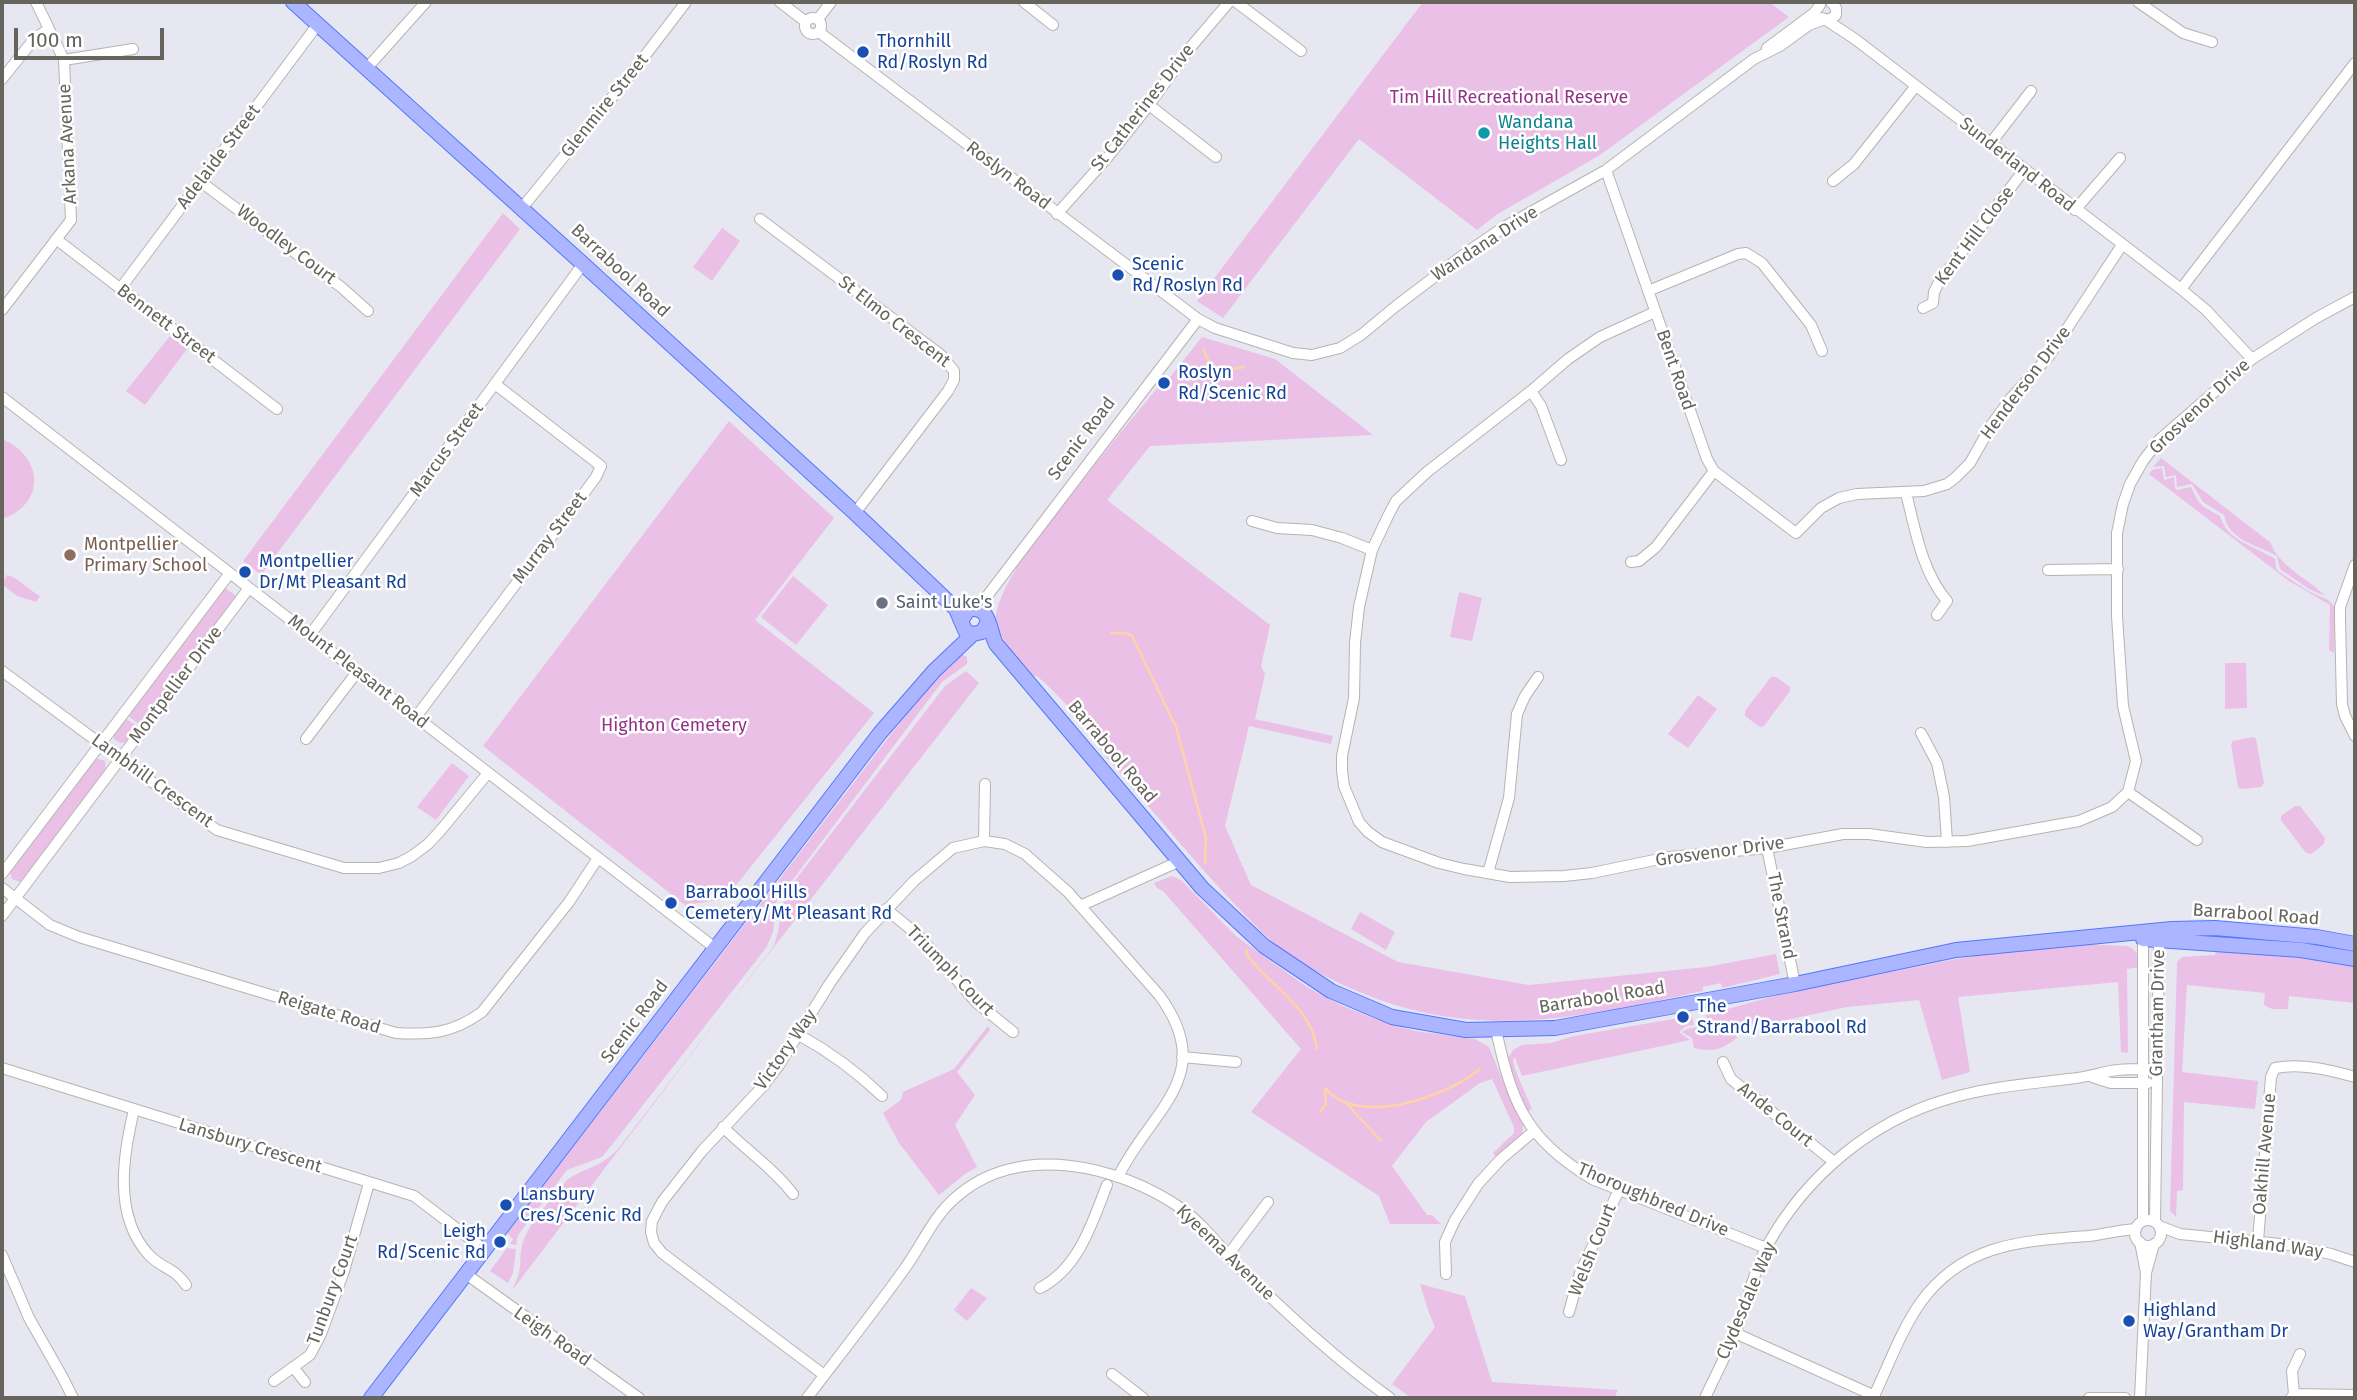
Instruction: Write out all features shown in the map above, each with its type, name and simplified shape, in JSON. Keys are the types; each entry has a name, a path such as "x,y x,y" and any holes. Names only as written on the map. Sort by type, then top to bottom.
{"main road":[{"name":"Barrabool Road","path":"293,2 855,513 956,609 961,622"},
{"name":"Barrabool Road","path":"918,572 981,614 995,643 1202,888 1264,946 1331,991 1391,1017 1466,1030 1555,1028 1795,984 1956,950 2071,940 2151,937 2215,928 2316,937 2355,944"},
{"path":"968,610 981,614 985,629 975,634 966,632 961,622 968,610"},
{"name":"Scenic Road","path":"934,671 961,622"},
{"name":"Barrabool Road","path":"975,634 995,643"},
{"name":"Scenic Road","path":"371,1398 880,733 934,671 975,634"},
{"name":"Barrabool Road","path":"2151,937 2301,950 2355,959"}],"street":[{"name":"Arkana Avenue","path":"2,310 71,220 64,60 36,2"},
{"path":"367,68 426,2"},
{"name":"Glenmire Street","path":"522,208 686,2"},
{"path":"780,2 806,22"},
{"path":"818,19 831,2"},
{"path":"1024,2 1054,25"},
{"name":"St Catherines Drive","path":"1057,214 1149,105 1190,48 1229,2"},
{"path":"1236,2 1301,51"},
{"path":"2138,2 2183,33 2212,42"},
{"name":"Sunderland Road","path":"1830,9 1855,39 2206,310 2252,359"},
{"name":"Wandana Drive","path":"1198,319 1215,328 1293,353 1312,355 1340,348 1504,227 1605,170 1754,59 1775,40 1814,13 1830,9"},
{"path":"811,18 818,19 822,27 820,32 815,35 807,32 806,22 811,18"},
{"name":"Adelaide Street","path":"120,289 317,24"},
{"path":"2,79 34,38 49,29"},
{"name":"Roslyn Road","path":"820,32 1198,319"},
{"path":"64,60 133,49"},
{"path":"2180,289 2355,63"},
{"path":"1833,181 1854,164 1915,87"},
{"path":"1990,144 2031,91"},
{"path":"1149,105 1216,157"},
{"path":"2075,209 2120,158"},
{"name":"Bent Road","path":"1605,170 1702,449 1714,471 1796,533"},
{"name":"Kent Hill Close","path":"1945,307 1928,306 1939,282 2024,170"},
{"name":"Woodley Court","path":"201,182 341,287 368,311"},
{"name":"St Elmo Crescent","path":"760,219 941,355 954,371 954,380 948,391 855,513"},
{"name":"Bennett Street","path":"55,239 277,409"},
{"name":"Henderson Drive","path":"1796,533 1821,508 1839,498 1857,494 1924,491 1947,484 1955,478 1970,463 1998,415 2049,356 2122,245"},
{"path":"1648,291 1746,253 1762,263 1803,315 1818,338 1822,351"},
{"name":"Marcus Street","path":"310,635 583,264"},
{"name":"Grosvenor Drive","path":"1655,312 1600,337 1583,348 1460,444 1396,501 1372,550 1359,607 1354,698 1342,756 1343,786 1359,822 1382,842 1438,863 1488,873 1510,877 1564,876 1669,857 1767,848 1843,834 1869,834 1927,842 1967,841 2079,821 2112,807 2128,792 2136,761 2119,675 2117,533 2130,484 2143,461 2174,426 2252,359 2316,318 2355,297"},
{"name":"Scenic Road","path":"981,614 996,583 1198,319"},
{"name":"Murray Street","path":"416,717 596,477 601,466 495,384"},
{"path":"1531,391 1541,406 1561,460"},
{"name":"Mount Pleasant Road","path":"2,397 715,948"},
{"path":"1631,562 1639,561 1656,547 1714,471"},
{"path":"1906,493 1912,520 1933,580 1947,601 1959,605"},
{"path":"1252,521 1277,528 1312,530 1372,550"},
{"path":"2355,565 2340,607 2340,620 2342,704 2355,736"},
{"path":"2048,570 2118,569"},
{"name":"Montpellier Drive","path":"2,874 230,573"},
{"name":"Montpellier Drive","path":"2,916 249,588"},
{"path":"1937,615 1947,601"},
{"name":"Lambhill Crescent","path":"2,671 217,830 309,859 352,869 379,868 399,863 412,856 441,830 488,773"},
{"path":"306,739 358,672"},
{"path":"1488,873 1511,784 1517,714 1538,677"},
{"path":"1921,733 1937,763 1944,797 1947,842"},
{"path":"985,784 984,841 1004,844 1025,854 1046,871 1159,995 1171,1012 1180,1034 1182,1057 1173,1095 1118,1177"},
{"path":"2128,792 2197,840"},
{"name":"Victory Way","path":"824,1376 662,1253 654,1244 651,1232 656,1212 702,1151 763,1086 799,1035 845,961 886,909 941,856 961,845 984,841"},
{"name":"The Strand","path":"1767,848 1795,984"},
{"name":"Reigate Road","path":"2,888 50,925 79,937 396,1033 424,1035 465,1024 482,1012 569,902 598,858"},
{"path":"1080,906 1180,861"},
{"name":"Triumph Court","path":"886,909 918,935 976,1002 1013,1032"},
{"name":"Grantham Drive","path":"2145,1230 2158,1069 2151,937"},
{"name":"Grantham Drive","path":"2140,1398 2146,1273 2143,1069 2151,937"},
{"name":"Thoroughbred Drive","path":"1496,1030 1505,1072 1517,1105 1534,1131 1571,1166 1592,1179 1766,1248"},
{"path":"799,1035 831,1052 859,1073 882,1096"},
{"path":"1182,1057 1236,1062"},
{"name":"Ande Court","path":"1723,1062 1731,1079 1834,1162"},
{"name":"Oakhill Avenue","path":"2258,1241 2272,1077 2276,1068 2311,1068 2355,1077"},
{"name":"Clydesdale Way","path":"1705,1398 1735,1333 1766,1248 1792,1208 1834,1162 1877,1130 1947,1099 1983,1090 2092,1077 2111,1070 2158,1069"},
{"name":"Lansbury Crescent","path":"3,1072 414,1196 485,1250"},
{"name":"Clydesdale Way","path":"2092,1077 2111,1083 2157,1083"},
{"path":"134,1110 125,1147 124,1171 125,1196 131,1221 139,1242 149,1255 179,1274 186,1284"},
{"path":"723,1127 750,1153 777,1173 793,1194"},
{"path":"1446,1275 1445,1242 1466,1202 1501,1159 1534,1131"},
{"name":"Kyeema Avenue","path":"807,1398 901,1274 950,1202 966,1188 1002,1171 1036,1165 1080,1167 1118,1177 1163,1197 1184,1210 1327,1348 1390,1398"},
{"name":"Tunbury Court","path":"274,1381 310,1354 326,1322 344,1271 369,1183"},
{"path":"1040,1288 1059,1275 1082,1246 1107,1185"},
{"name":"Welsh Court","path":"1569,1312 1580,1273 1619,1190"},
{"path":"1228,1255 1268,1202"},
{"path":"2145,1230 2147,1245 2156,1242"},
{"name":"Grantham Drive","path":"2145,1230 2161,1233 2146,1273"},
{"name":"Highland Way","path":"1874,1397 1919,1304 1942,1278 1969,1259 2010,1244 2145,1230 2306,1248 2355,1262"},
{"name":"Highland Way","path":"2156,1242 2179,1234"},
{"path":"2,1255 29,1318 73,1398"},
{"name":"Leigh Road","path":"466,1274 639,1398"},
{"path":"1735,1333 1874,1397"},
{"path":"2300,1353 2292,1371 2293,1396 2355,1395"},
{"path":"293,1367 306,1382"},
{"path":"1112,1374 1143,1398"},
{"path":"2089,1398 2125,1398"}],"green space":[{"name":"Tim Hill Recreational Reserve","path":"1423,2 1769,2 1789,17 1600,155 1496,215 1477,230 1359,139 1223,318 1197,301"},
{"path":"503,213 520,229 261,575 243,561"},
{"path":"722,228 740,241 712,281 693,267"},
{"path":"170,336 187,349 145,405 126,391"},
{"path":"1202,337 1275,359 1373,435 1150,446 1107,500 1270,625 1261,666 1265,674 1255,719 1333,736 1331,744 1249,726 1225,826 1251,885 1398,962 1529,985 1706,967 1776,954 1780,974 1722,988 1721,983 1703,987 1703,991 1569,1016 1483,1020 1439,1015 1395,1005 1350,988 1316,971 1265,935 1223,892 1106,757 1074,714 1013,655 995,625 997,609 1004,591 1026,554 1128,424"},
{"name":"Highton Cemetery","path":"729,421 834,518 755,620 874,713 725,899 685,905 483,746"},
{"path":"2,439 26,457 34,480 33,492 27,503 17,512 2,519"},
{"path":"2161,458 2271,543 2274,551 2287,565 2325,596 2309,589 2280,569 2277,556 2237,536 2224,515 2203,502 2192,484 2177,487 2176,475 2166,477 2164,466 2153,467"},
{"path":"2162,468 2164,480 2174,477 2177,490 2191,487 2198,501 2220,516 2235,537 2275,559 2278,571 2308,591 2328,600 2335,607 2334,653 2329,650 2330,605 2289,581 2149,474 2152,470"},
{"path":"7,575 40,596 36,602 17,596 2,584"},
{"path":"793,576 828,605 796,645 761,617"},
{"path":"224,587 236,596 140,725 127,715"},
{"path":"1459,592 1482,598 1472,641 1450,637"},
{"path":"961,654 967,657 967,664 942,682 776,902 773,932 766,948 602,1157 567,1170 518,1235 516,1245 510,1244 513,1239 507,1233 932,681"},
{"path":"2225,663 2246,663 2247,708 2225,709"},
{"path":"966,671 979,683 721,1015 514,1288 524,1239 538,1216 567,1180 599,1164 618,1149 773,947 790,887 945,686"},
{"path":"1771,677 1776,677 1790,687 1790,691 1764,726 1760,727 1745,716 1745,711"},
{"path":"1698,695 1717,709 1688,748 1668,734"},
{"path":"125,718 138,727 127,742 121,743 115,740 113,735"},
{"path":"2253,737 2256,739 2264,783 2261,787 2241,789 2238,787 2231,744 2233,741"},
{"path":"95,758 105,761 106,771 24,879 20,882 12,879 10,870"},
{"path":"452,763 469,776 436,820 417,807"},
{"path":"2295,806 2300,806 2325,838 2324,844 2311,854 2306,853 2281,820 2281,816"},
{"path":"1172,876 1181,880 1236,936 1304,985 1340,1005 1415,1031 1475,1039 1489,1047 1523,1125 1522,1135 1497,1158 1493,1153 1514,1133 1514,1127 1492,1079 1480,1083 1426,1122 1392,1166 1427,1215 1432,1215 1441,1224 1390,1224 1379,1196 1251,1112 1301,1049 1154,883"},
{"path":"1360,912 1395,932 1386,950 1351,929"},
{"path":"2082,944 2127,946 2137,954 2139,967 2127,969 2128,1053 2121,1052 2118,982 1958,997 1970,1072 1942,1080 1919,1000 1847,1007 1735,1031 1737,1038 1712,1050 1694,1048 1692,1038 1682,1032 1697,1027 1697,1022 1707,1019 1706,1015 1778,995 2009,950"},
{"path":"2216,950 2331,959 2355,965 2355,1003 2289,996 2288,1009 2272,1009 2264,1005 2265,993 2187,985 2182,1072 2258,1081 2255,1109 2184,1102 2183,1190 2177,1191 2176,1217 2170,1211 2177,962 2182,957 2215,955"},
{"path":"1692,1017 1694,1025 1686,1026 1679,1032 1690,1040 1522,1076 1515,1058 1513,1059 1532,1109 1527,1111 1507,1060 1513,1050 1522,1045 1551,1043 1574,1036"},
{"path":"988,1026 990,1030 957,1072 975,1095 955,1125 977,1167 939,1195 899,1143 883,1113 901,1100 903,1092 954,1069"},
{"path":"507,1248 516,1249 513,1273 508,1283 490,1271"},
{"path":"1420,1284 1465,1296 1492,1382 1618,1390 1614,1398 1411,1398 1392,1384 1435,1327"},
{"path":"971,1288 987,1298 967,1321 954,1310"}],"waterway":[{"path":"1203,349 1214,372 1244,367"},
{"path":"1203,373 1214,372"},
{"path":"1111,633 1132,636 1176,727 1206,838 1205,863"},
{"path":"1247,950 1246,954 1256,966 1289,998 1307,1021 1317,1049"},
{"path":"1325,1088 1340,1100 1358,1106 1380,1107 1425,1098 1480,1069"},
{"path":"1320,1112 1326,1104 1325,1091"},
{"path":"1348,1105 1381,1141"}],"place":[{"name":"Thornhill Rd/Roslyn Rd","path":"863,52"},
{"name":"Wandana Heights Hall","path":"1484,133"},
{"name":"Scenic Rd/Roslyn Rd","path":"1118,275"},
{"name":"Roslyn Rd/Scenic Rd","path":"1164,383"},
{"name":"Montpellier Primary School","path":"70,555"},
{"name":"Montpellier Dr/Mt Pleasant Rd","path":"245,572"},
{"name":"Saint Luke's","path":"882,603"},
{"name":"Barrabool Hills Cemetery/Mt Pleasant Rd","path":"671,903"},
{"name":"The Strand/Barrabool Rd","path":"1683,1017"},
{"name":"Lansbury Cres/Scenic Rd","path":"506,1205"},
{"name":"Leigh Rd/Scenic Rd","path":"500,1242"},
{"name":"Highland Way/Grantham Dr","path":"2129,1321"}]}
